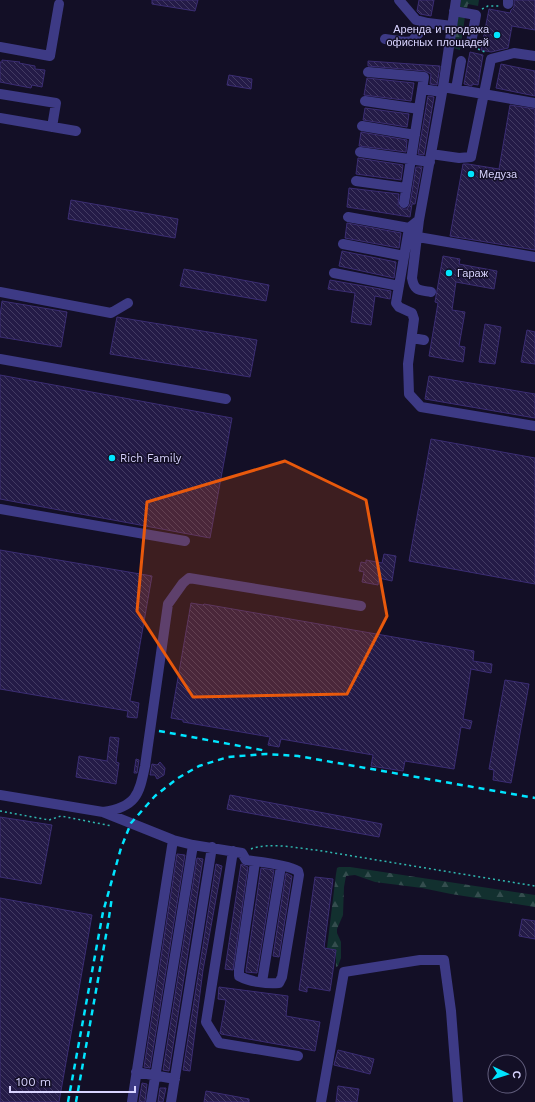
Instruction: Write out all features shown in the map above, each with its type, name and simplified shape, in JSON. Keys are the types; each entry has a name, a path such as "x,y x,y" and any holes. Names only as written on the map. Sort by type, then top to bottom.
{"lane":[{"path":"399,0 416,20 452,26"},
{"path":"431,292 418,290 413,285 412,278 419,220 443,90 456,0"},
{"path":"0,47 50,56 59,4"},
{"path":"454,11 476,15 471,43"},
{"path":"386,39 406,42 412,41 428,23"},
{"path":"360,152 411,159 471,157 489,61 493,58 514,53 535,56"},
{"path":"456,89 461,60"},
{"path":"368,72 424,76 404,203"},
{"path":"422,89 456,89 535,103"},
{"path":"0,94 56,103 52,127"},
{"path":"365,101 419,109"},
{"path":"0,118 76,131"},
{"path":"362,126 415,135"},
{"path":"356,181 406,188"},
{"path":"348,217 410,228"},
{"path":"419,220 410,228 396,303 398,307 412,313 414,319 408,364 409,394 421,407 535,426"},
{"path":"418,237 535,257"},
{"path":"343,244 404,256"},
{"path":"334,273 399,286"},
{"path":"0,292 111,313 128,303"},
{"path":"412,338 424,340"},
{"path":"0,359 226,398"},
{"path":"0,509 185,541"},
{"path":"103,812 114,810 131,802 140,788 145,766 168,604 183,583 189,578 361,606"},
{"path":"0,795 103,812 173,840 193,845 237,852 246,860 281,866 298,871 299,875 282,977 279,983 262,982 245,979 239,976 255,862"},
{"path":"132,1102 173,840"},
{"path":"151,1102 193,845"},
{"path":"171,1102 212,848"},
{"path":"237,852 206,1022 219,1044 298,1056"},
{"path":"262,982 281,866"},
{"path":"321,1102 344,972 420,960 444,960 451,1011 458,1102"},
{"path":"136,1072 175,1079"}],"path":[{"path":"476,15 488,6 504,7 508,2"},
{"path":"471,43 473,47 482,50 493,58"},
{"path":"0,812 49,820 62,816 114,827"},
{"path":"237,852 259,846 292,848 535,886"}],"highlighted area":[{"path":"285,461 366,500 387,616 347,694 193,697 137,611 147,502"}],"green space":[{"path":"461,0 479,0 478,6 468,4 467,8 460,7"},
{"path":"458,16 465,17 460,50 453,48"},
{"path":"350,867 535,895 535,907 422,888 375,882 355,875 346,876 343,915 337,929 341,942 341,958 338,966 336,967 336,950 327,948 336,874 337,868"}],"building":[{"path":"152,0 198,0 195,11 152,4"},
{"path":"419,0 434,0 431,16 420,14 417,11"},
{"path":"514,0 535,0 535,30 512,26 508,48 491,52 481,50 489,9 510,13 514,7"},
{"path":"470,52 483,55 478,85 472,84 472,86 464,84"},
{"path":"2,60 20,62 19,63 35,66 35,69 45,70 42,87 32,85 31,88 0,82 0,62 2,62"},
{"path":"368,61 440,66 437,85 430,84 431,74 425,71 368,66"},
{"path":"501,64 535,71 535,96 496,88"},
{"path":"229,75 252,79 251,89 227,85"},
{"path":"367,78 414,83 411,101 364,95"},
{"path":"428,96 434,97 424,155 418,154"},
{"path":"510,105 535,109 535,250 450,236 463,164 499,169"},
{"path":"365,108 409,114 407,127 363,120"},
{"path":"361,132 407,140 406,152 359,146"},
{"path":"358,158 403,165 401,180 356,174"},
{"path":"416,167 422,167 415,204 412,204 410,217 347,207 349,188 399,194 398,206 403,209 407,209 410,204"},
{"path":"71,200 178,219 175,238 68,219"},
{"path":"347,223 401,233 399,248 345,238"},
{"path":"342,251 396,262 394,278 339,266"},
{"path":"443,256 460,259 459,264 497,271 494,289 456,282 452,310 465,312 459,346 465,347 463,362 429,356 438,303 435,302"},
{"path":"184,269 269,285 266,301 180,286"},
{"path":"330,280 391,291 390,299 375,296 371,325 351,322 355,293 328,289"},
{"path":"2,301 67,312 61,347 0,337"},
{"path":"117,317 257,340 250,377 110,354"},
{"path":"485,324 501,327 495,364 479,362"},
{"path":"527,330 535,332 535,364 521,362"},
{"name":"Rich Family","path":"0,375 232,418 210,538 0,499"},
{"path":"429,376 535,394 535,418 425,399"},
{"path":"431,439 535,458 535,584 409,561"},
{"path":"0,550 152,576 130,701 139,703 137,718 127,717 128,711 0,689"},
{"path":"384,554 396,556 392,581 379,578 378,585 362,582 364,572 359,571 361,562 366,563 366,560 382,563"},
{"path":"191,603 474,651 473,661 492,664 491,673 471,669 463,719 472,721 470,729 461,727 454,769 405,761 403,771 371,766 373,755 281,739 279,747 268,745 270,737 183,722 183,720 171,718"},
{"path":"505,680 529,684 511,783 493,780 494,770 489,769"},
{"path":"110,737 119,738 116,762 119,763 116,784 76,777 79,756 107,761"},
{"path":"136,759 139,760 137,773 134,773"},
{"path":"160,762 165,768 164,775 157,779 155,775 150,775 152,764 157,765"},
{"path":"230,795 382,824 379,837 227,809"},
{"path":"0,817 52,825 41,884 0,877"},
{"path":"177,854 185,855 150,1068 144,1067"},
{"path":"197,858 203,859 169,1071 163,1070"},
{"path":"216,864 222,866 203,970 190,1071 183,1070"},
{"path":"241,864 248,867 233,970 225,969"},
{"path":"261,868 274,870 257,973 246,972 246,970"},
{"path":"286,873 292,876 279,957 273,956"},
{"path":"315,877 333,879 324,948 336,950 330,991 307,987 307,992 299,990"},
{"path":"0,898 92,915 59,1102 0,1102"},
{"path":"522,919 535,921 535,939 519,936"},
{"path":"219,987 288,996 286,1016 320,1022 315,1051 221,1034 226,1000 218,999"},
{"path":"338,1050 374,1059 370,1074 334,1065"},
{"path":"142,1083 147,1084 145,1102 139,1102"},
{"path":"338,1086 359,1089 357,1102 336,1102"},
{"path":"160,1088 166,1088 163,1102 158,1102"},
{"path":"206,1091 249,1099 249,1102 204,1102"}],"railway":[{"path":"159,731 267,751"},
{"path":"68,1102 103,912 121,848 131,823 155,796 178,778 199,766 228,757 266,754 298,756 535,798"},
{"path":"76,1102 112,897"}],"place":[{"name":"Аренда и продажа офисных площадей","path":"497,35"},
{"name":"Медуза","path":"471,174"},
{"name":"Гараж","path":"449,273"},
{"name":"Rich Family","path":"112,458"}]}
